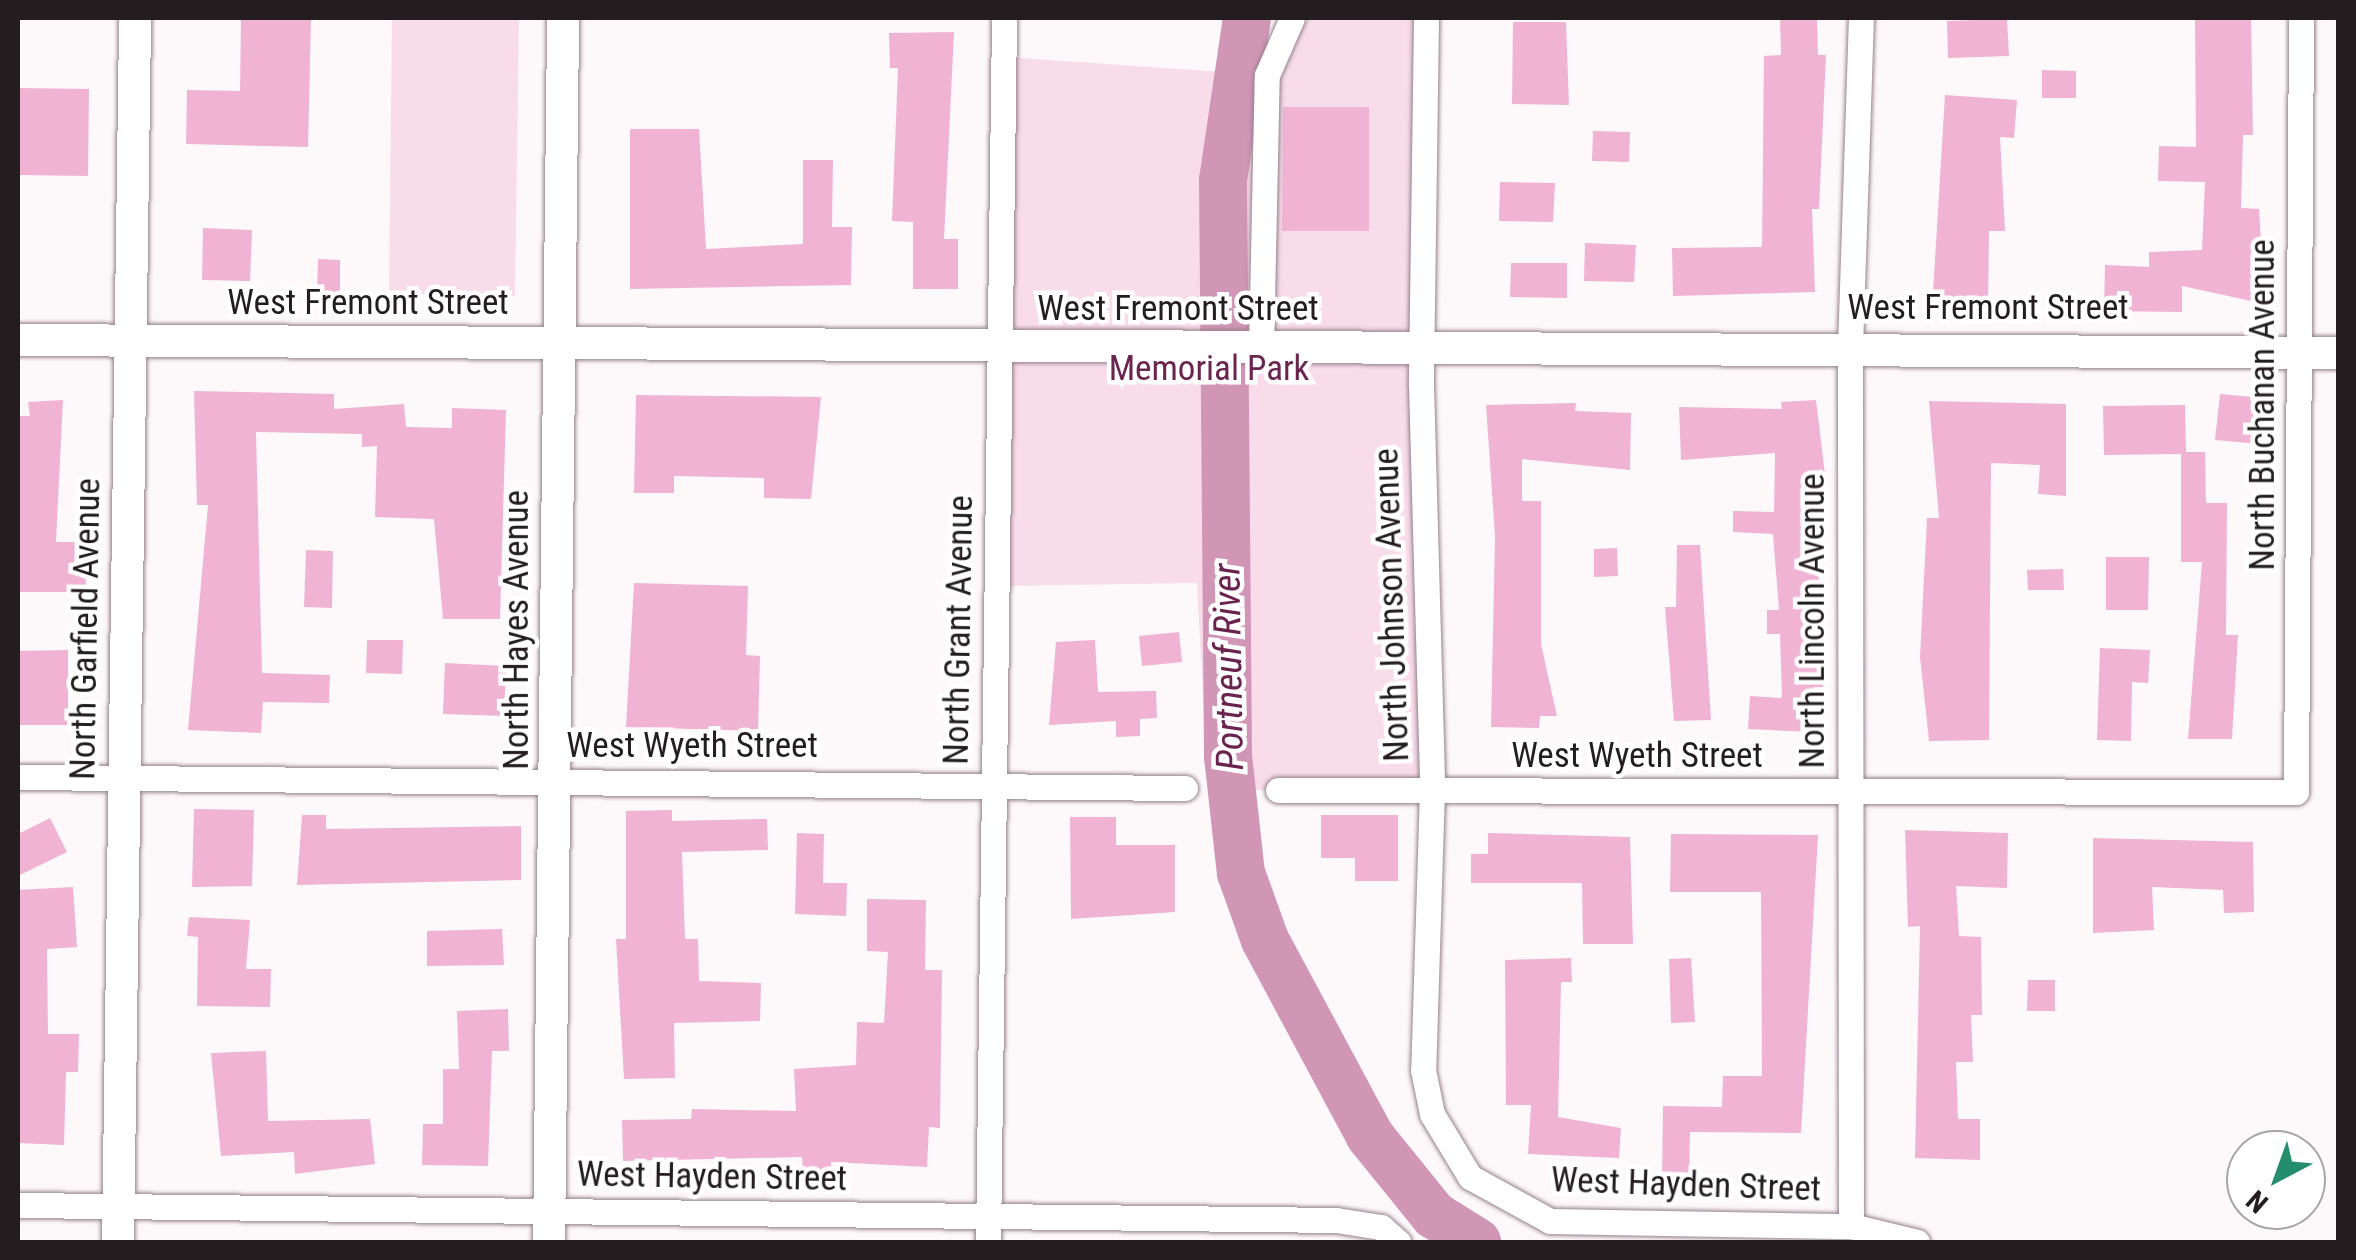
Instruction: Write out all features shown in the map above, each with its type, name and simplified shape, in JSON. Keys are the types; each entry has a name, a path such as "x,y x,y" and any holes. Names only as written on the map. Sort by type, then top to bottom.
{"street":[{"name":"North Garfield Avenue","path":"118,1242 135,18"},
{"name":"North Hayes Avenue","path":"550,1242 563,18"},
{"name":"North Grant Avenue","path":"988,1230 1004,18"},
{"path":"1261,350 1268,75 1292,18"},
{"name":"North Johnson Avenue","path":"1426,18 1421,350 1432,790 1423,1070 1432,1114 1470,1178"},
{"name":"North Lincoln Avenue","path":"1851,1226 1847,791 1850,348 1861,18"},
{"name":"North Buchanan Avenue","path":"2296,792 2300,18"},
{"name":"West Fremont Street","path":"18,340 1261,350 1850,348 2338,353"},
{"name":"West Wyeth Street","path":"18,777 992,782 1185,788"},
{"name":"West Wyeth Street","path":"1278,790 2296,792"},
{"name":"West Hayden Street","path":"1470,1178 1550,1221 1851,1226 1917,1242"},
{"name":"West Hayden Street","path":"18,1205 551,1208 988,1230 1336,1220 1381,1228 1398,1242"}],"green space":[{"path":"392,18 519,18 515,296 389,294"},
{"name":"Memorial Park","path":"1292,18 1426,18 1432,790 1208,790 1197,583 995,586 1005,57 1267,75"}],"building":[{"path":"241,18 311,18 308,147 186,144 187,90 240,91"},
{"path":"1780,18 1817,18 1818,55 1826,55 1819,209 1812,209 1815,292 1673,296 1672,248 1762,247 1764,56 1781,55"},
{"path":"2195,18 2251,18 2253,135 2243,135 2241,208 2259,209 2265,304 2182,286 2182,312 2104,311 2105,265 2149,267 2149,252 2202,250 2205,182 2158,181 2159,146 2196,147"},
{"path":"2007,19 2009,56 1948,58 1947,21"},
{"path":"1513,22 1566,22 1569,105 1512,104"},
{"path":"954,32 944,239 958,239 958,289 913,289 913,222 892,221 898,68 890,68 889,33"},
{"path":"2042,70 2076,71 2076,98 2042,98"},
{"path":"18,88 89,89 88,176 18,175"},
{"path":"1945,95 2017,100 2014,138 2000,137 2005,231 1989,231 1988,310 1932,309"},
{"path":"1283,107 1369,107 1369,231 1282,231"},
{"path":"630,129 699,129 706,249 803,244 803,160 833,160 832,227 852,227 851,285 630,289"},
{"path":"1593,131 1630,132 1629,162 1592,161"},
{"path":"1500,182 1555,183 1553,222 1499,221"},
{"path":"203,228 252,230 250,281 202,280"},
{"path":"1585,243 1636,245 1634,282 1584,281"},
{"path":"318,259 340,260 340,292 317,292"},
{"path":"1511,263 1567,263 1567,298 1510,297"},
{"path":"194,391 334,394 334,409 404,404 406,427 452,428 452,408 506,410 500,619 443,619 434,519 375,517 377,446 362,447 362,434 256,432 262,673 330,675 329,703 263,702 261,733 188,730 208,505 197,505"},
{"path":"2220,394 2263,398 2259,444 2215,440"},
{"path":"636,395 821,397 811,499 764,498 764,478 674,476 674,493 634,493"},
{"path":"63,400 56,542 85,542 86,592 18,592 18,416 30,416 28,402"},
{"path":"1816,400 1826,483 1825,517 1816,517 1823,687 1814,687 1812,732 1748,729 1750,696 1782,698 1780,634 1767,634 1767,610 1779,610 1773,534 1733,532 1733,511 1774,512 1775,453 1681,460 1679,407 1782,409 1781,402"},
{"path":"1929,401 2066,404 2066,496 2038,494 2040,465 1991,463 1989,740 1929,741 1920,657 1927,518 1939,518"},
{"path":"1576,403 1575,411 1631,413 1630,470 1522,459 1522,501 1541,501 1541,644 1557,716 1540,716 1539,728 1491,727 1495,536 1486,405"},
{"path":"2185,405 2186,452 2205,452 2206,503 2227,503 2226,635 2238,635 2232,739 2188,739 2202,562 2181,562 2181,454 2104,455 2103,406"},
{"path":"1677,545 1700,545 1711,720 1674,721 1665,607 1676,607"},
{"path":"1617,548 1618,576 1594,577 1594,549"},
{"path":"306,550 333,551 332,608 304,607"},
{"path":"2106,557 2149,557 2148,610 2106,610"},
{"path":"2063,569 2064,590 2028,590 2027,570"},
{"path":"634,583 748,586 746,655 760,656 758,731 626,727"},
{"path":"1179,632 1182,662 1142,666 1139,636"},
{"path":"367,640 403,640 402,674 366,673"},
{"path":"1095,640 1098,692 1156,691 1157,718 1140,719 1140,736 1116,737 1116,721 1049,725 1056,642"},
{"path":"2100,648 2150,650 2148,683 2132,682 2131,741 2097,740"},
{"path":"68,650 68,725 18,725 18,651"},
{"path":"445,663 506,666 504,716 443,714"},
{"path":"194,809 254,810 252,886 192,887"},
{"path":"672,810 672,821 767,819 768,850 682,852 685,939 698,939 699,981 761,983 760,1021 674,1023 675,1078 624,1079 616,939 626,939 626,811"},
{"path":"302,815 326,815 326,829 521,826 521,880 297,885"},
{"path":"1321,815 1398,815 1398,881 1355,881 1355,858 1321,858"},
{"path":"1070,817 1116,817 1116,845 1175,845 1175,912 1071,919"},
{"path":"50,818 67,852 18,876 18,834"},
{"path":"1905,830 2008,833 2007,888 1956,886 1959,936 1981,937 1982,1015 1971,1015 1973,1062 1956,1062 1958,1119 1980,1119 1980,1160 1915,1158 1920,926 1908,927"},
{"path":"797,833 824,834 823,883 847,883 846,916 795,914"},
{"path":"1488,833 1630,837 1633,944 1583,944 1582,883 1471,883 1471,854 1488,854"},
{"path":"1671,834 1818,835 1801,1133 1690,1132 1689,1178 1662,1178 1663,1106 1722,1107 1723,1076 1762,1076 1761,892 1670,892"},
{"path":"2093,838 2253,842 2254,912 2224,913 2223,890 2152,887 2154,930 2093,933"},
{"path":"73,887 77,947 47,949 48,1034 79,1034 78,1072 66,1072 64,1145 18,1143 18,890"},
{"path":"867,899 926,900 925,970 942,970 940,1128 929,1127 927,1167 831,1162 831,1170 803,1170 802,1157 623,1161 622,1120 691,1119 692,1109 796,1111 794,1069 856,1065 857,1022 884,1023 888,952 867,951"},
{"path":"189,917 250,920 246,969 271,969 270,1007 197,1006 198,937 187,936"},
{"path":"502,929 504,965 427,966 427,931"},
{"path":"1571,958 1572,982 1561,982 1558,1117 1621,1128 1619,1158 1528,1154 1531,1105 1506,1105 1505,960"},
{"path":"1691,958 1695,1022 1671,1023 1669,959"},
{"path":"2028,980 2055,980 2055,1011 2027,1011"},
{"path":"508,1009 509,1051 492,1051 488,1166 422,1165 423,1124 443,1124 443,1069 459,1069 457,1011"},
{"path":"266,1051 268,1121 370,1119 375,1164 295,1174 294,1152 221,1156 211,1053"}],"waterway":[{"name":"Portneuf River","path":"1247,18 1223,180 1228,756 1241,873 1265,940 1370,1136 1434,1215 1477,1242"}]}
